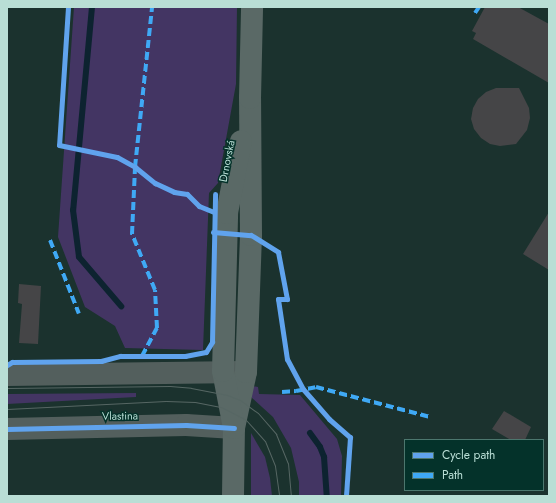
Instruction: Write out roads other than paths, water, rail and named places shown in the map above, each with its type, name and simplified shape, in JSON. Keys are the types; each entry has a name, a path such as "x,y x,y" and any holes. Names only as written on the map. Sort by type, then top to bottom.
{"main road":[{"name":"Drnovská","path":"233,496 234,428 246,372 251,235 250,98 252,7"},
{"name":"Drnovská","path":"234,428 223,371 227,213 250,98"}],"street":[{"path":"7,375 223,371 246,372"},
{"name":"Vlastina","path":"7,429 186,425 234,428"}],"waterway":[{"path":"92,7 73,210 79,257 121,306"},
{"path":"310,433 320,447 324,457 327,496"}],"tram line":[{"path":"7,388 170,386 191,388 227,395 240,400 258,413 276,434 288,463 291,496"},
{"path":"7,409 166,401 195,402 221,407 246,420 265,441 275,466 279,496"}]}
